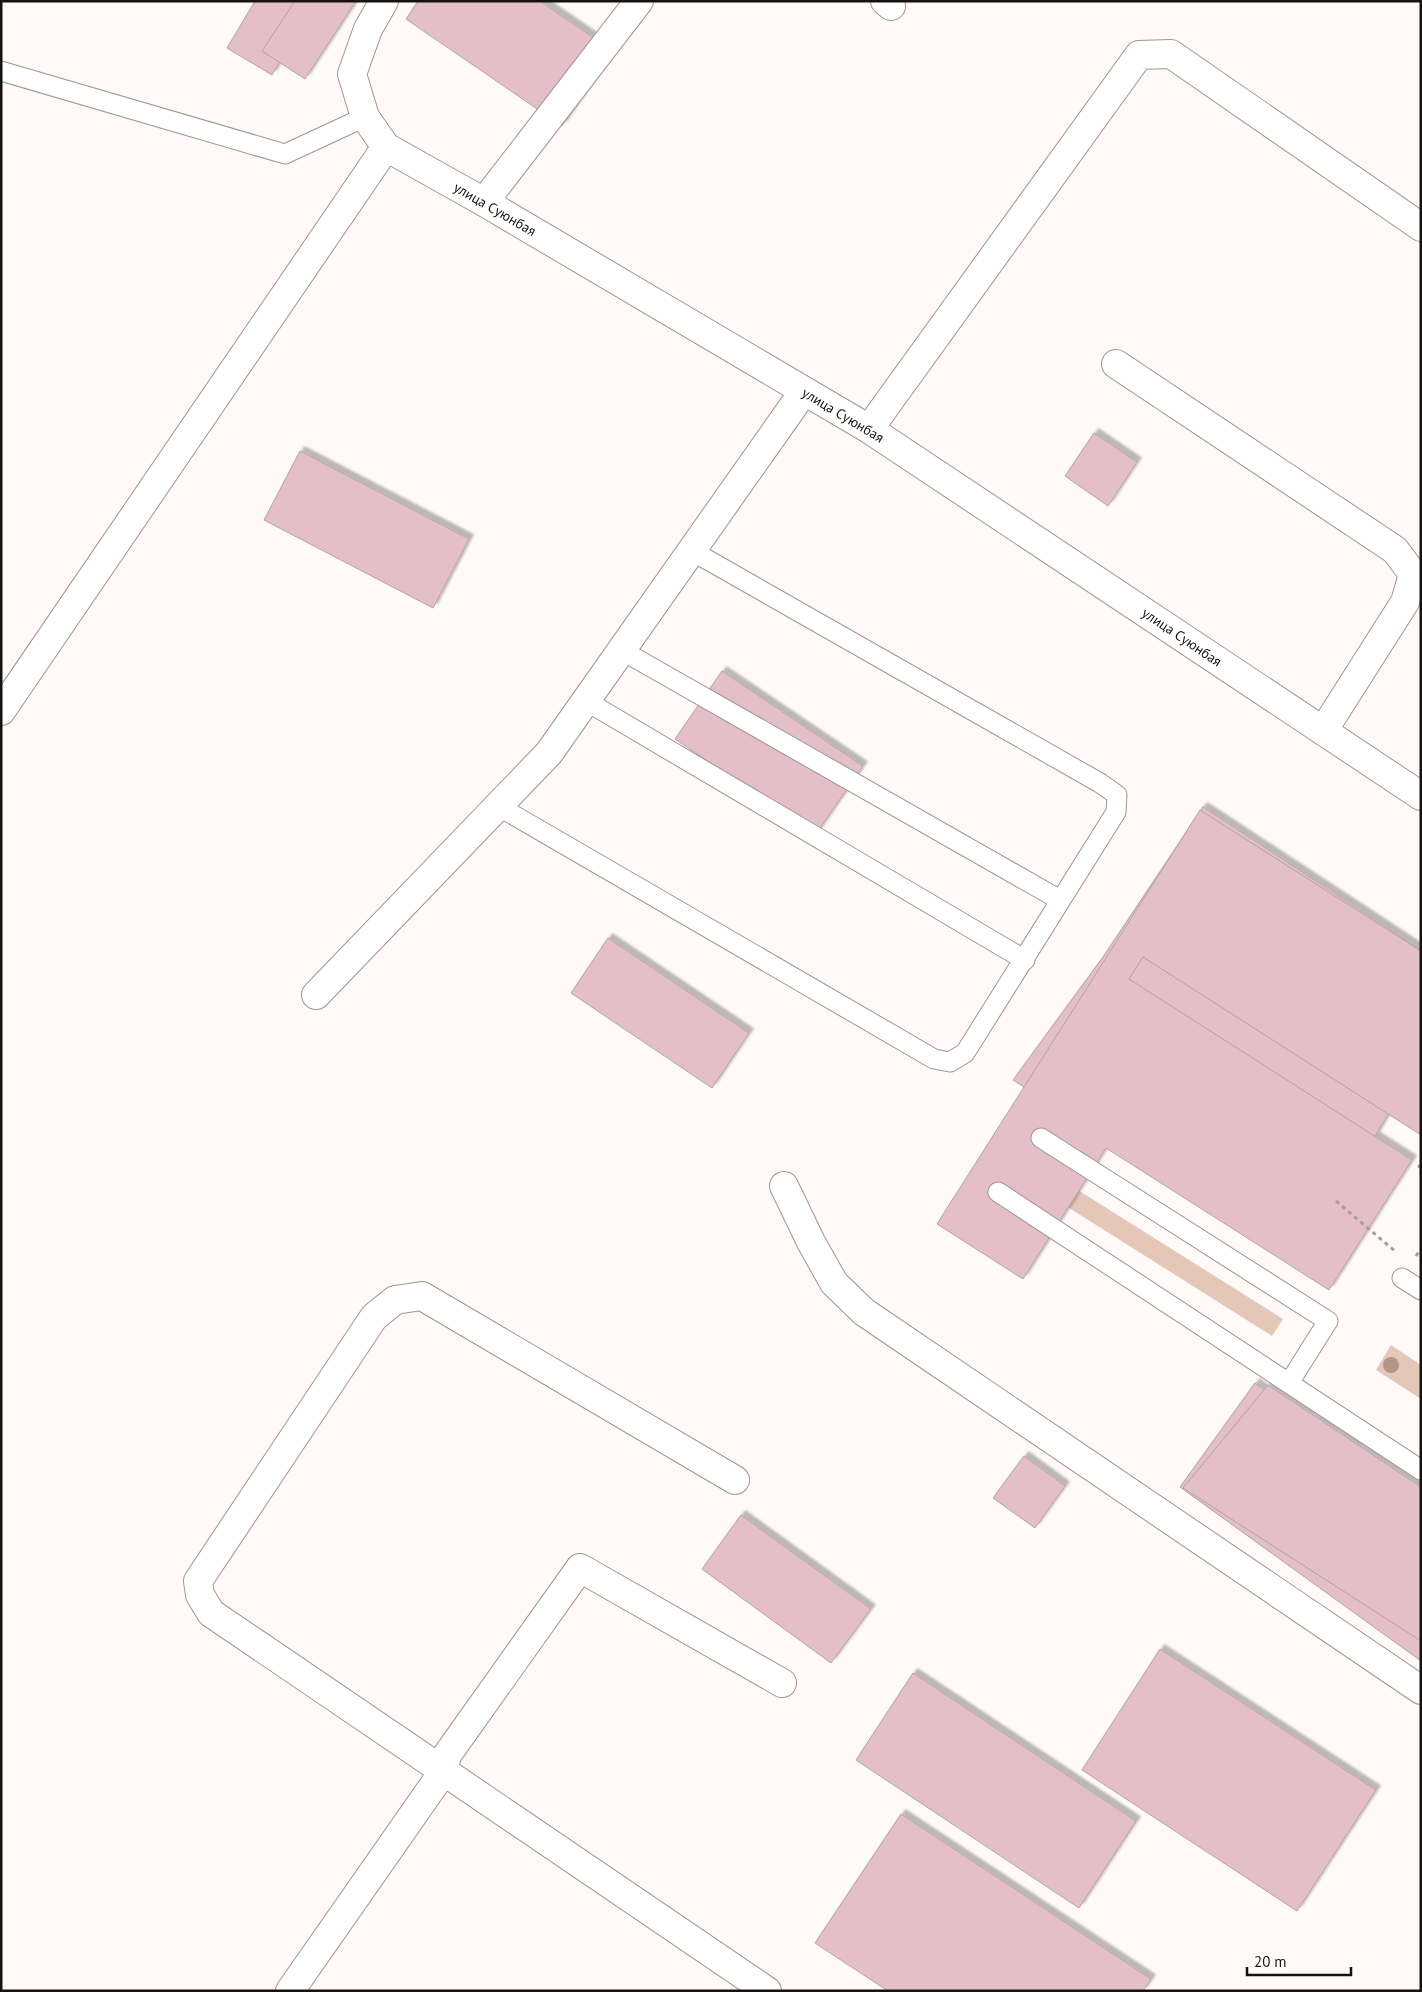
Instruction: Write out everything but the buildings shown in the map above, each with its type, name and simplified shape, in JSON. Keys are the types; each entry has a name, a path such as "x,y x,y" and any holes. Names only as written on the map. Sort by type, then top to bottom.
{"street":[{"name":"улица Суюнбая","path":"384,1 368,29 352,74 365,117 386,147 484,202 869,429 1421,796"},
{"path":"484,202 639,1"},
{"path":"869,429 1139,55 1171,54 1421,227"},
{"path":"1,711 386,147"},
{"path":"1116,364 1394,550 1413,574 1406,602 1324,731"},
{"path":"316,996 549,753 804,391"},
{"path":"784,1186 811,1242 834,1283 864,1312 1421,1690"},
{"path":"735,1480 422,1296 395,1300 374,1317 198,1580 200,1595 211,1613 767,1991"},
{"path":"290,1991 443,1772 447,1755 580,1568 782,1683"}],"lane":[{"path":"1,71 285,154 365,117"},
{"path":"498,806 934,1059 950,1062 964,1053 1025,960 1060,900 1116,812 1117,795 692,551"},
{"path":"621,650 1060,900"},
{"path":"586,701 1025,960"},
{"path":"1040,1138 1328,1321 1288,1383"},
{"path":"998,1192 1421,1470"},
{"path":"1402,1278 1421,1290"}],"path":[{"path":"1421,1166 1419,1166 1421,1174"},
{"path":"1336,1201 1400,1256 1402,1278"}],"shaded area":[{"path":"1046,1170 1283,1319 1272,1336 1036,1187"},
{"path":"1391,1345 1421,1365 1421,1399 1376,1370"}]}
